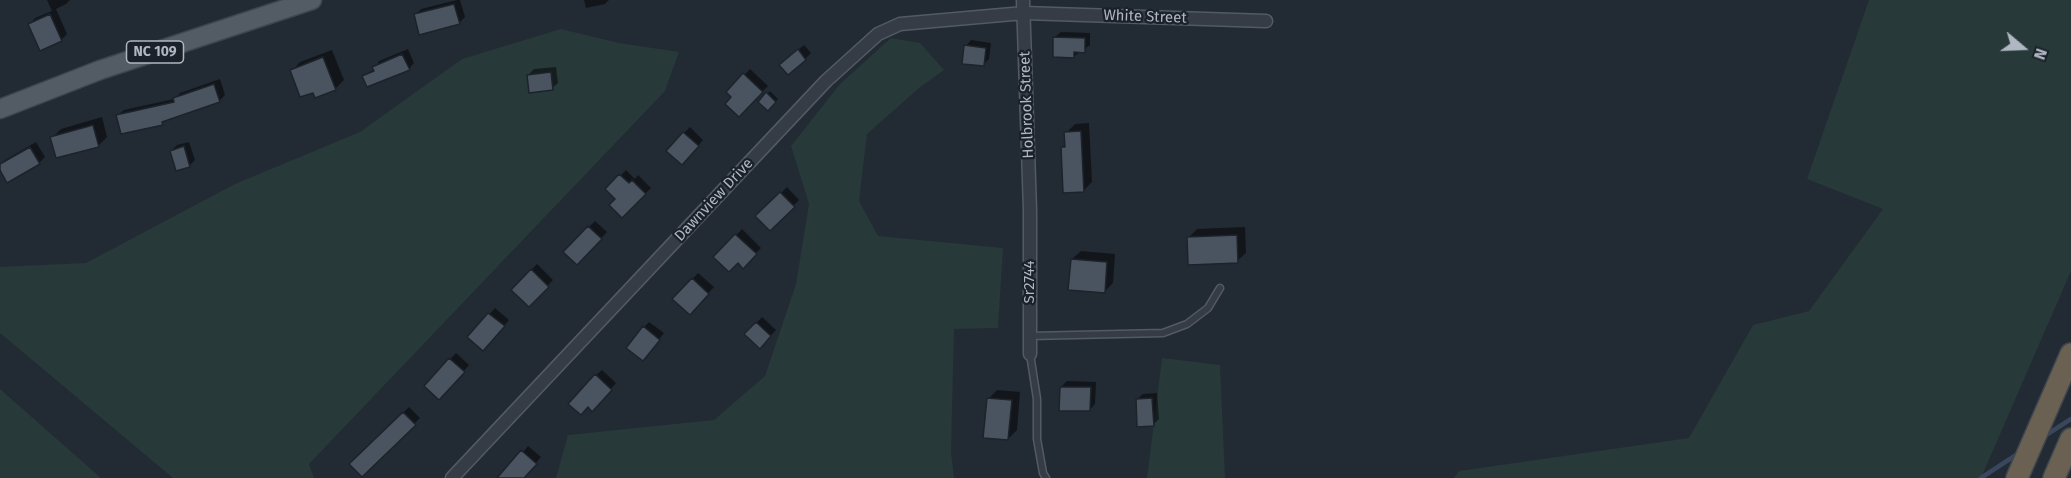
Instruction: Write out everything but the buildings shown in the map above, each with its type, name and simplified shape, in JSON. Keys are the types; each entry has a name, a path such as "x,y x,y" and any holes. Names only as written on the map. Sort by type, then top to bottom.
{"highway":[{"path":"2017,478 2071,354"},
{"path":"2054,478 2071,439"}],"main road":[{"name":"NC 109","path":"0,109 100,70 311,0"}],"street":[{"name":"White Street","path":"1024,6 1266,21"},
{"name":"Holbrook Street","path":"1024,6 1030,210"},
{"name":"Dawnview Drive","path":"452,478 817,89 878,34 900,24 1024,6"},
{"name":"Sr2744","path":"1030,210 1030,354"}],"lane":[{"path":"1030,336 1163,333 1187,324 1201,314 1208,308 1220,288"},
{"path":"1030,354 1037,399 1037,439 1046,478"}],"shaded area":[{"path":"1869,0 2071,0 2071,271 1981,478 1454,478 1459,471 1689,438 1753,325 1809,311 1883,209 1807,179"},
{"path":"561,29 619,43 679,52 665,91 309,464 314,478 173,478 0,333 0,267 86,263 235,184 360,132 462,59"},
{"path":"891,38 920,43 944,70 919,88 867,134 859,201 878,236 1003,248 998,328 954,329 951,452 954,478 556,478 568,435 714,420 765,376 796,284 809,204 791,146 840,84"},
{"path":"1162,358 1220,365 1225,478 1147,478"},
{"path":"0,389 101,478 0,478"}],"waterway":[{"path":"2043,437 2071,419"},
{"path":"1981,478 2019,453"}]}
